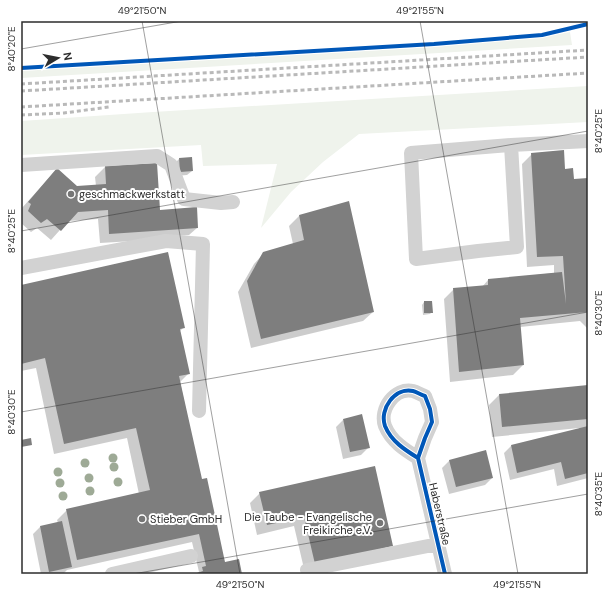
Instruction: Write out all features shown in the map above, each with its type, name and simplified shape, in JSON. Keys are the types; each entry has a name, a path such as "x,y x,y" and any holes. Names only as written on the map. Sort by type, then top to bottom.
{"street":[{"path":"511,145 517,247 416,259 411,153 511,145 588,141"},
{"path":"21,165 157,156 171,165 184,199 221,203 233,202"},
{"path":"21,268 166,241 203,244 199,411"},
{"path":"413,391 425,396 430,408 432,422 418,458 405,450 389,434 384,424 385,408 393,396 400,392 413,391"},
{"name":"Haberstraße","path":"418,458 445,574"},
{"path":"307,570 438,544"},
{"path":"112,574 191,556"}],"shaded area":[{"path":"570,32 572,45 21,78 21,71 434,47 542,37"},
{"path":"588,86 588,122 359,134 323,162 291,192 261,228 277,164 203,166 201,145 21,155 21,121"}],"building":[{"path":"564,150 565,169 573,168 574,179 588,178 588,312 520,318 524,365 459,372 453,288 488,285 488,279 562,272 566,304 563,256 537,257 531,153"},
{"path":"192,157 193,171 180,172 179,158"},
{"path":"157,163 160,210 197,207 198,228 109,234 108,210 78,212 61,231 47,219 41,223 28,211 31,204 28,202 57,168 77,186 106,184 105,166"},
{"path":"349,201 374,312 261,339 247,281 263,252 304,240 299,215"},
{"path":"168,252 185,328 180,329 190,374 179,376 202,479 207,478 225,562 239,559 242,574 194,574 203,571 202,567 206,566 199,534 77,560 66,509 150,490 136,428 64,444 45,358 21,364 21,285"},
{"path":"424,301 432,301 433,313 424,313"},
{"path":"588,385 588,419 502,427 499,394"},
{"path":"362,414 370,448 350,452 343,419"},
{"path":"588,426 588,473 565,479 561,462 517,473 511,445"},
{"path":"31,438 32,445 21,447 21,440"},
{"path":"486,450 493,478 456,487 449,460"},
{"path":"375,466 393,546 315,564 304,517 267,525 259,492"},
{"path":"62,521 72,567 49,572 40,526"}],"railway":[{"path":"21,84 588,50"},
{"path":"21,91 588,57"},
{"path":"21,107 588,73"},
{"path":"21,115 64,113 109,107"}],"cycle path":[{"path":"21,68 434,44 542,35 588,24"},
{"path":"418,458 395,441 385,426 384,413 386,406 400,392 413,391 425,396 430,409 432,422 418,458 445,574"}],"place":[{"name":"geschmackwerkstatt","path":"71,194"},
{"name":"Stieber GmbH","path":"142,519"},
{"name":"Die Taube - Evangelische Freikirche e.V.","path":"380,523"}]}
